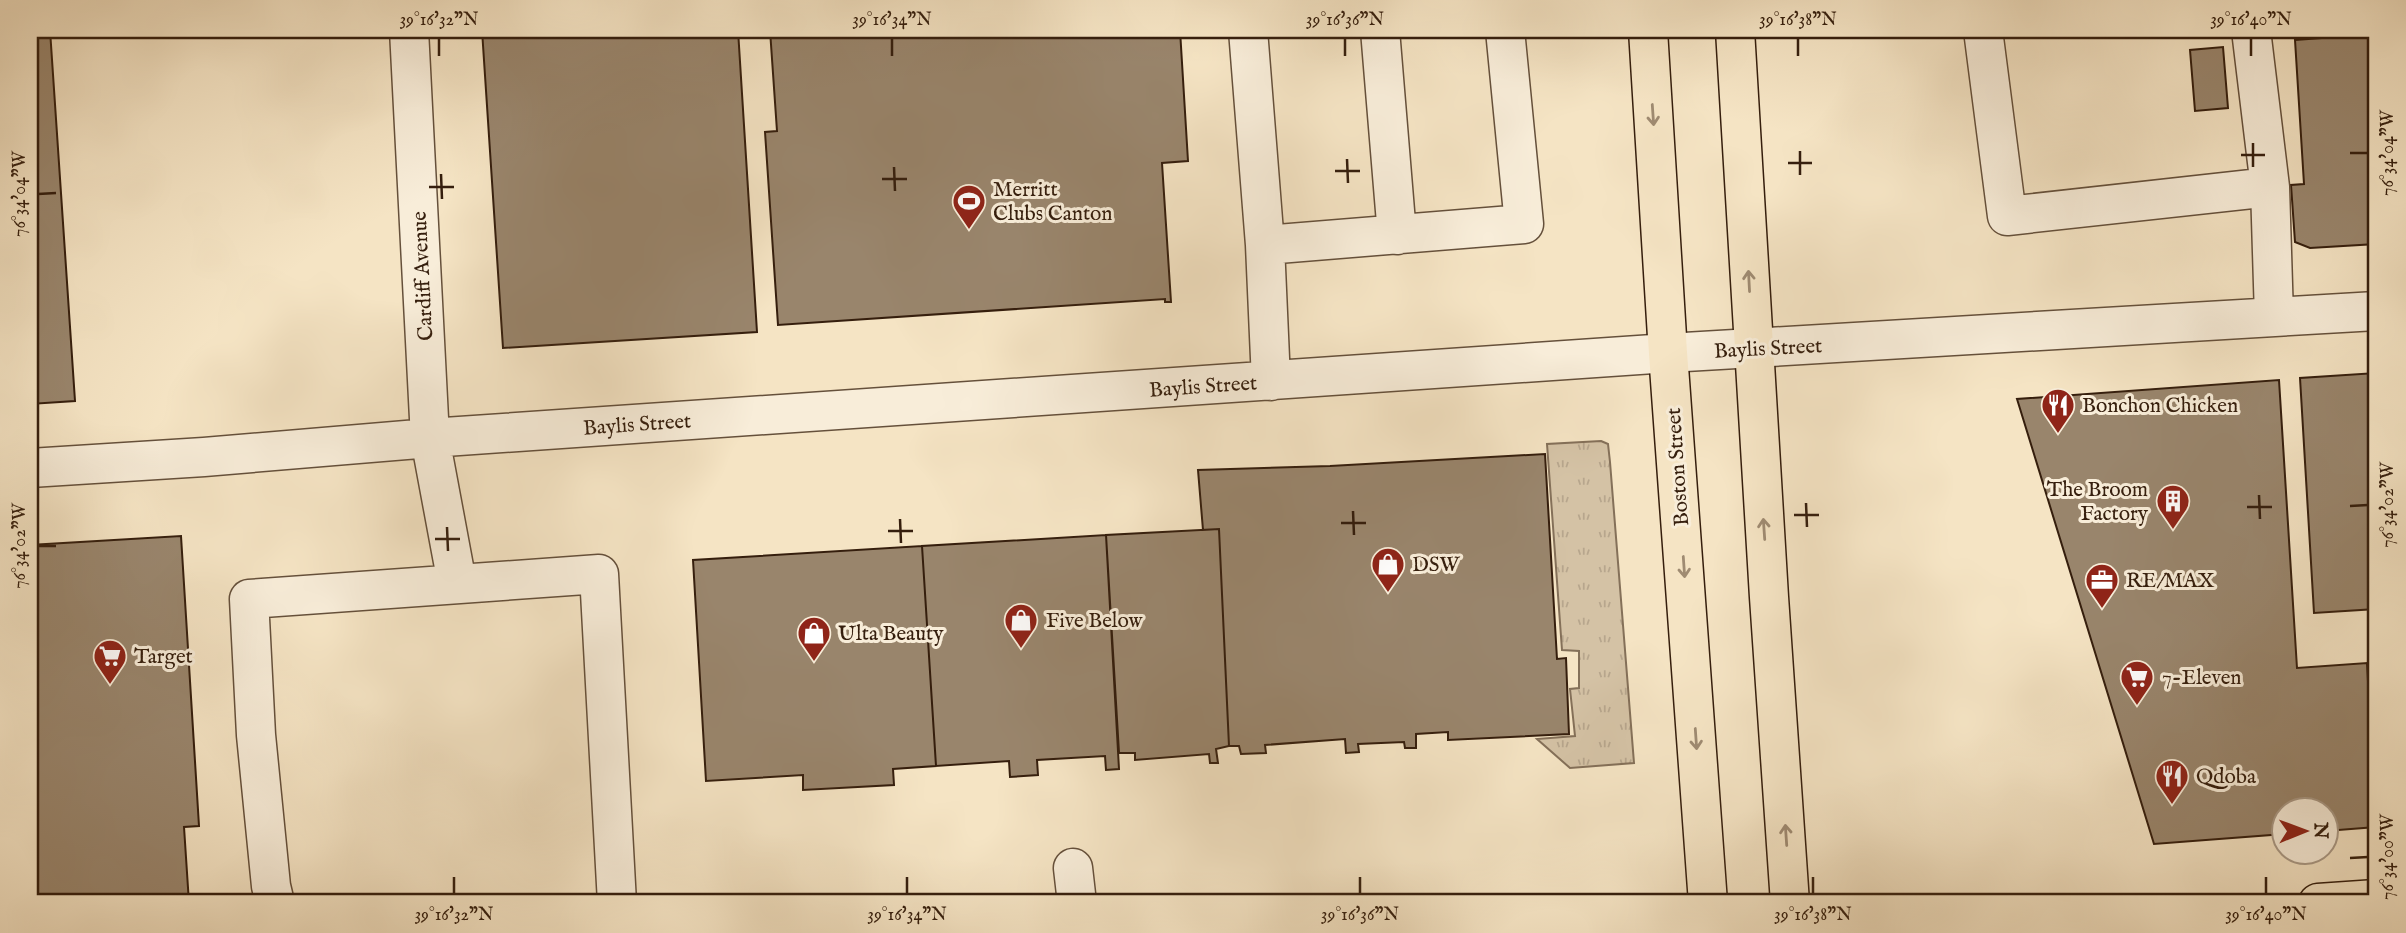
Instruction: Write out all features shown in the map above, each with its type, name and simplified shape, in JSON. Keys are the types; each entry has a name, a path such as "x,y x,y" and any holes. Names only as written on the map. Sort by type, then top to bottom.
{"main road":[{"name":"Boston Street","path":"1648,30 1668,353 1708,903"},
{"path":"1735,30 1790,903"},
{"path":"2318,903 2376,899"}],"street":[{"name":"Cardiff Avenue","path":"409,30 430,438 457,583"},
{"path":"1248,30 1265,245 1270,381"},
{"path":"1380,30 1397,234"},
{"path":"1265,245 1524,224 1505,30"},
{"path":"1983,30 2007,216 2270,187"},
{"path":"2252,30 2270,187 2274,317"},
{"name":"Baylis Street","path":"30,468 1668,353 2376,311"},
{"path":"275,903 271,886 257,735 249,599 599,574 617,903"}],"green space":[{"path":"1601,441 1608,444 1610,462 1634,763 1570,768 1537,739 1575,736 1570,689 1579,688 1579,651 1562,650 1547,444"}],"building":[{"path":"30,30 50,30 75,401 30,404"},
{"path":"482,30 738,30 757,332 503,348"},
{"name":"Merritt Clubs Canton","path":"770,30 1180,30 1188,161 1162,163 1171,302 1165,302 1165,299 778,325 765,132 777,131"},
{"path":"2344,30 2376,30 2376,34 2344,37"},
{"path":"2376,34 2376,244 2310,248 2295,242 2291,185 2304,184 2295,40"},
{"path":"2223,47 2228,108 2195,111 2190,50"},
{"path":"2376,373 2376,609 2314,613 2300,378"},
{"name":"The Broom Factory","path":"2279,380 2297,668 2367,663 2376,827 2340,830 2340,796 2270,796 2270,835 2154,844 2017,399"},
{"name":"DSW","path":"1545,454 1557,659 1566,658 1569,734 1448,740 1448,732 1416,734 1416,748 1405,748 1404,742 1358,744 1359,752 1346,753 1345,739 1265,745 1266,753 1241,754 1239,746 1229,746 1219,529 1203,530 1198,470"},
{"path":"1219,529 1229,746 1216,749 1218,763 1210,763 1209,754 1135,760 1135,753 1119,753 1106,535"},
{"name":"Five Below","path":"1106,535 1119,769 1106,770 1105,756 1037,760 1038,775 1010,777 1009,761 936,766 922,546"},
{"name":"Target","path":"181,536 199,826 184,827 189,903 30,903 30,545"},
{"name":"Ulta Beauty","path":"922,546 936,766 893,769 894,785 803,790 803,775 706,781 693,560"}],"place":[{"name":"Merritt Clubs Canton","path":"969,231"},
{"name":"Bonchon Chicken","path":"2058,435"},
{"name":"The Broom Factory","path":"2173,531"},
{"name":"DSW","path":"1388,594"},
{"name":"RE/MAX","path":"2102,610"},
{"name":"Five Below","path":"1021,650"},
{"name":"Ulta Beauty","path":"814,663"},
{"name":"Target","path":"110,686"},
{"name":"7-Eleven","path":"2137,707"},
{"name":"Qdoba","path":"2172,806"}]}
